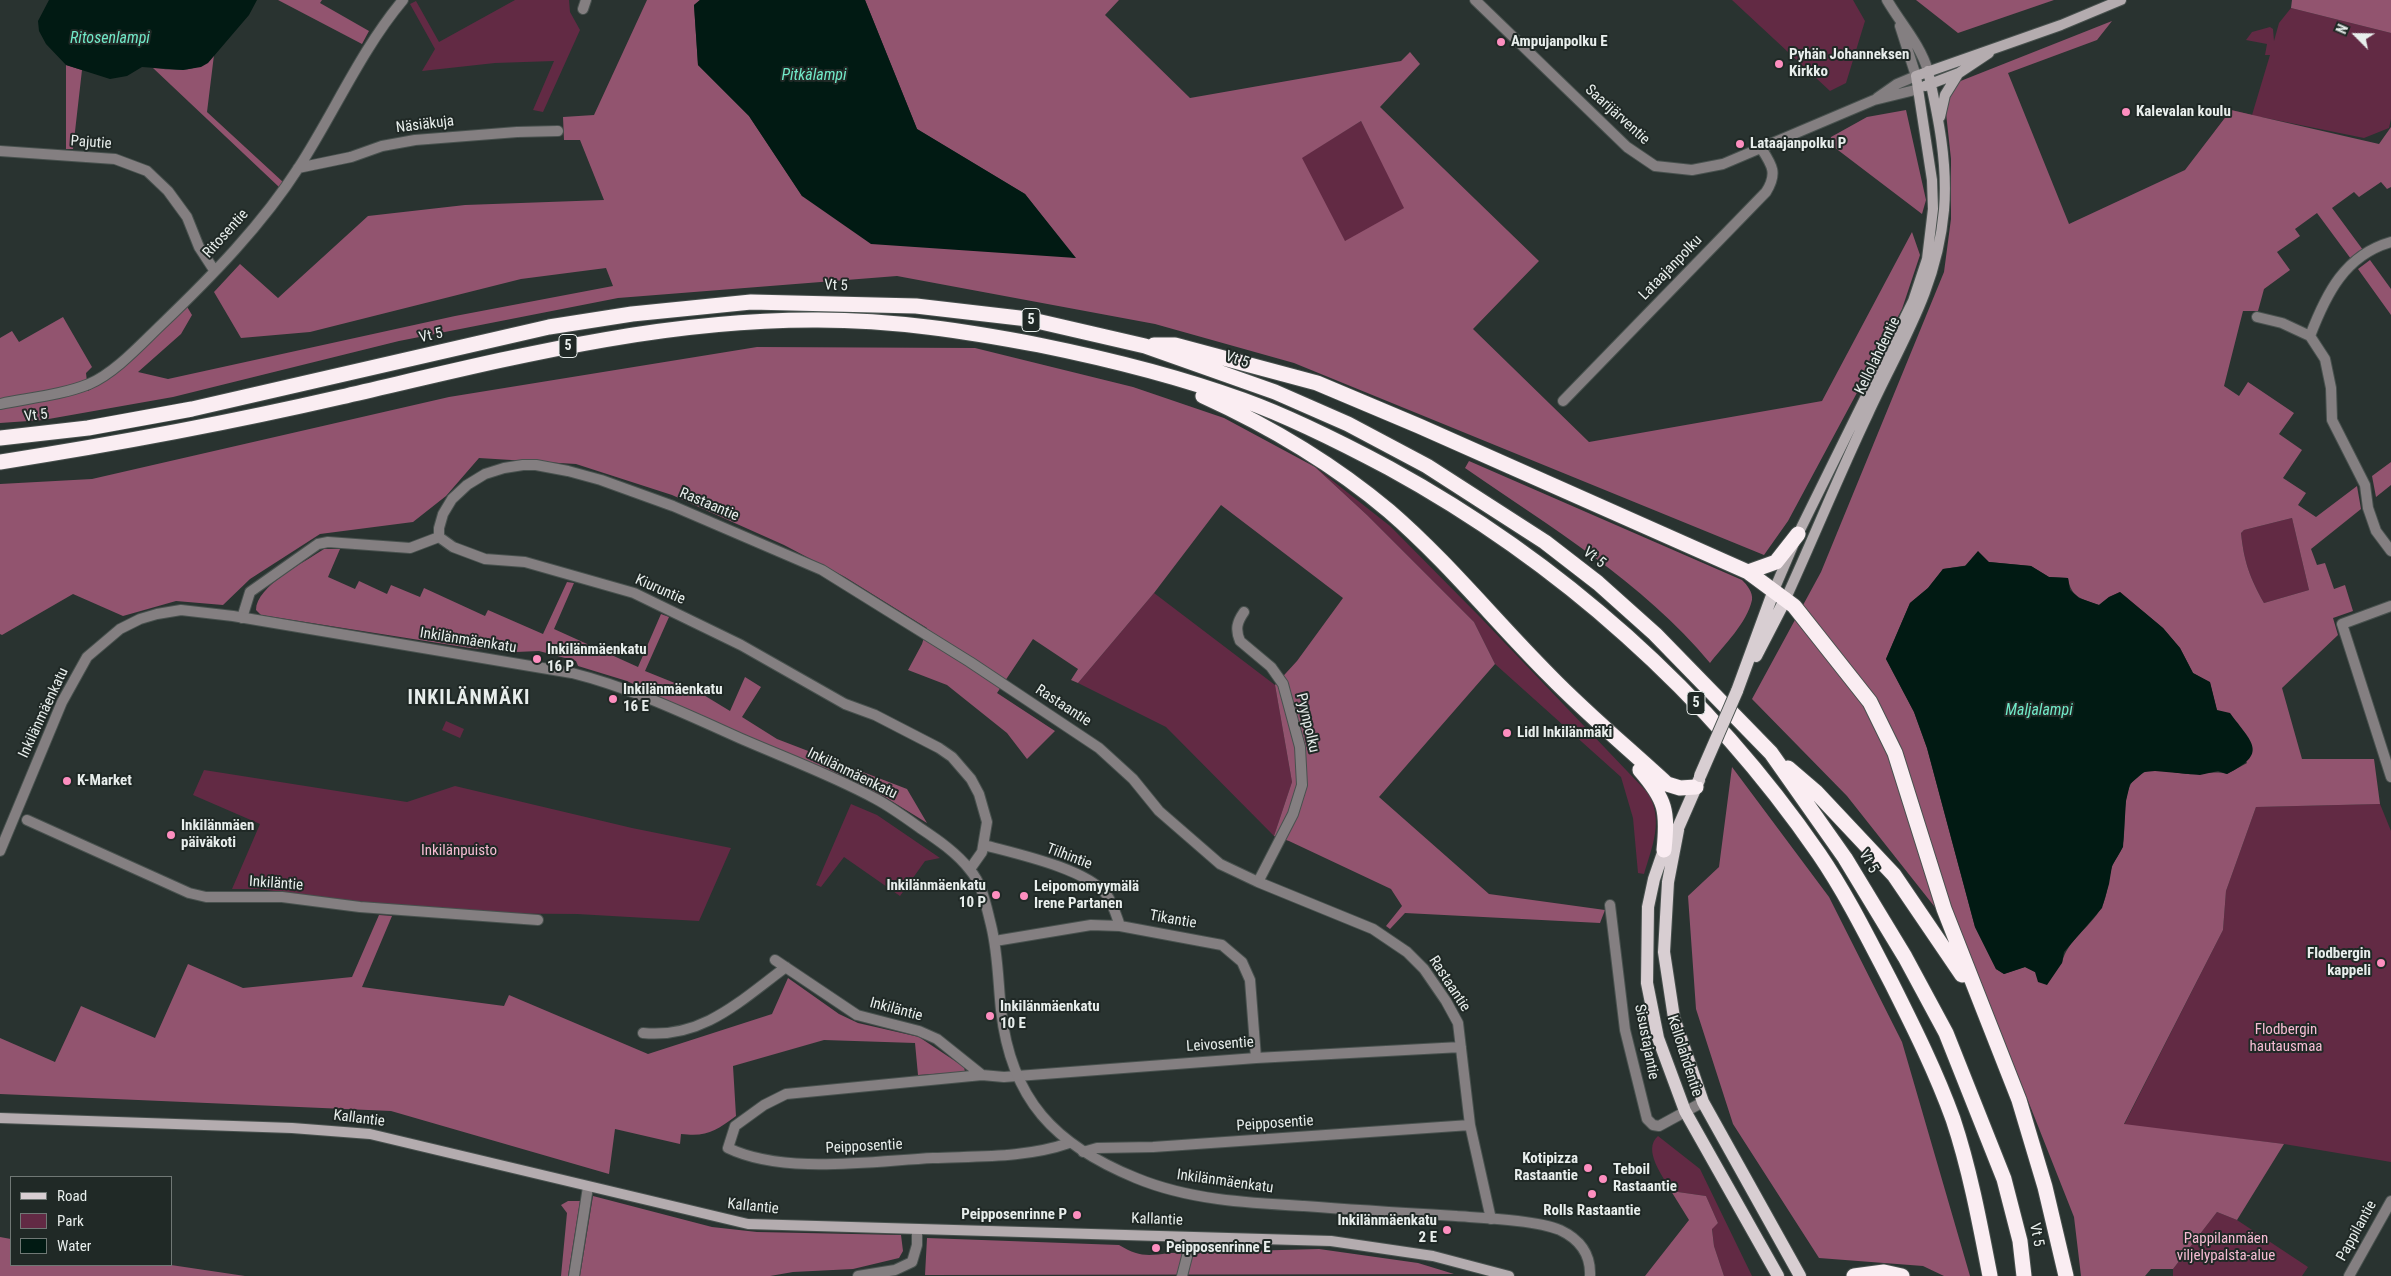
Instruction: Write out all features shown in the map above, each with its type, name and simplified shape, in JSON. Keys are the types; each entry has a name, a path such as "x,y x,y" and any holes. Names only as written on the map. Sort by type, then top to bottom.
{"highway":[{"name":"Vt 5","path":"0,438 88,428 192,409 549,327 632,314 751,302 916,306 1028,319 1145,346 1275,392 1348,424 1427,466 1545,542 1598,583 1655,634 1705,683 1771,753 1845,858 1905,957 1946,1033 2004,1179 2020,1241 2024,1276"},
{"name":"5","path":"0,462 106,446 230,421 567,346 651,331 717,324 816,320 915,324 1013,340 1101,358 1244,400 1339,441 1456,507 1504,539 1599,612 1662,668 1750,762 1820,855 1851,906 1921,1040 1954,1122 1978,1212 1990,1276"},
{"path":"1145,346 1175,345 1317,383 1428,430 1748,572 1780,594 1806,620 1870,702 1895,753 1944,909 2019,1100 2056,1232 2066,1276"},
{"path":"1142,369 1242,414 1340,473 1390,512 1441,561 1551,677 1667,784 1680,788 1698,781"},
{"path":"1748,572 1776,562 1798,534"},
{"path":"1551,677 1560,690 1655,788 1664,809 1666,823 1664,850"},
{"path":"1771,753 1816,792 1894,875 1979,1002"},
{"path":"2056,1232 2061,1276"},
{"path":"1854,1276 1884,1272 1902,1276"}],"main road":[{"path":"1916,76 1992,50 2105,8 2121,0"},
{"path":"1919,89 1959,73 1981,60 1992,50"},
{"name":"Kellolahdentie","path":"1778,1276 1685,1111 1658,1038 1647,983 1648,907 1664,850 1678,828 1780,594 1825,506 1928,290 1939,249 1944,208 1944,155 1928,71"},
{"path":"1939,121 1945,95 1959,73"},
{"name":"Kellolahdentie","path":"1780,594 1798,534 1913,301 1928,259 1934,209 1916,76"},
{"name":"Kellolahdentie","path":"1678,828 1668,882 1664,952 1674,1018 1703,1102 1800,1276"},
{"name":"Kallantie","path":"0,1118 292,1128 370,1134 748,1224 1331,1241 1433,1256 1509,1276"}],"street":[{"name":"Ritosentie","path":"0,404 76,388 96,380 129,356 214,270 274,201 298,168 386,19 403,0"},
{"name":"Saarijärventie","path":"1476,0 1627,147 1654,166 1692,170 1723,164 1874,100"},
{"name":"Kellolahdentie","path":"1887,0 1898,20 1920,48 1928,71"},
{"name":"Kellolahdentie","path":"1898,20 1916,76"},
{"path":"1874,100 1897,84 1916,76"},
{"path":"1874,100 1919,89"},
{"name":"Näsiäkuja","path":"298,168 351,157 382,146 415,140 517,132 558,131"},
{"name":"Lataajanpolku","path":"1563,401 1766,192 1772,182 1773,169 1761,148"},
{"name":"Pajutie","path":"0,150 115,159 147,170 168,191 187,217 199,247 214,270"},
{"path":"2310,336 2320,308 2334,283 2354,260 2391,242"},
{"path":"2258,317 2282,323 2310,336 2325,359 2331,388 2332,420 2365,485 2368,508 2376,531 2391,551"},
{"name":"Rastaantie","path":"439,537 439,528 443,514 452,499 467,485 485,474 504,468 536,465 600,480 710,521 822,570 970,662 1099,748 1134,780 1159,811 1220,864 1258,882 1349,917 1385,935 1407,952 1424,969 1458,1023 1470,1125 1491,1219"},
{"path":"242,618 250,592 318,544 328,542 410,548 439,537"},
{"name":"Kiuruntie","path":"439,537 453,547 485,559 525,562 634,593 741,645 845,704 875,715 939,748 963,768 979,794 987,822 984,845 979,859 970,869"},
{"path":"2390,773 2342,624 2391,606"},
{"name":"Inkilänmäenkatu","path":"0,851 62,702 87,656 120,629 140,619 181,610 242,618 572,672 615,685 878,799 941,842 970,869 985,901 995,941 1001,1013 1016,1075 1033,1105 1069,1143 1083,1152 1133,1177 1188,1195 1272,1204 1491,1219 1546,1226 1574,1238 1585,1250 1590,1276"},
{"name":"Pyynpolku","path":"1244,612 1236,628 1238,636 1240,641 1271,667 1283,684 1300,747 1302,777 1302,785 1293,814 1258,882"},
{"name":"Inkiläntie","path":"27,820 189,894 206,897 282,897 305,901 422,912 538,920"},
{"name":"Tilhintie","path":"984,845 1066,870 1092,881 1107,895 1120,926"},
{"name":"Sisustajantie","path":"1610,906 1626,1030 1647,1119 1652,1125 1660,1126 1703,1102"},
{"name":"Tikantie","path":"995,941 1091,925 1120,926 1209,941 1222,945 1242,962 1250,980 1256,1058"},
{"name":"Inkiläntie","path":"775,960 857,1015 919,1031 937,1039 982,1075"},
{"path":"643,1033 666,1034 690,1030 723,1013 786,967"},
{"name":"Leivosentie","path":"729,1142 735,1126 764,1105 786,1094 982,1075 996,1078 1256,1058 1461,1047"},
{"name":"Peipposentie","path":"1083,1152 1104,1148 1153,1147 1470,1125"},
{"name":"Peipposentie","path":"729,1142 728,1148 750,1157 810,1165 1028,1153 1069,1143"},
{"path":"574,1276 588,1187"},
{"name":"Pappilantie","path":"2349,1276 2391,1201"},
{"path":"858,1276 895,1270 912,1262 916,1253 917,1229"},
{"path":"1182,1276 1192,1237"}],"green space":[{"path":"515,0 569,0 570,12 580,30 543,112 533,110 554,61 495,63 422,71 435,49 410,4 416,1 439,42"},
{"path":"1732,0 1853,0 1865,21 1846,83 1830,91"},
{"path":"2291,8 2391,33 2391,119 2389,128 2364,138 2261,117 2144,611 2109,597 2106,600 2215,131 2231,110 2252,115 2270,55 2265,55 2267,44 2246,40 2252,32 2270,27 2273,29 2274,41 2279,23"},
{"path":"1361,121 1405,208 1345,242 1301,158"},
{"path":"1315,467 1390,526 1481,618 1648,793 1653,803 1656,823 1653,844 1644,874 1638,873 1633,818 1621,777 1495,664 1474,622 1367,515"},
{"path":"2292,518 2309,590 2264,603 2248,570 2241,533 2244,530"},
{"path":"1154,593 1275,685 1292,782 1274,836 1166,727 1078,683"},
{"path":"446,721 464,729 460,738 442,730"},
{"name":"Inkilänpuisto","path":"204,770 407,802 455,786 632,828 731,848 699,921 577,914 445,913 259,889 232,889 260,824 193,795"},
{"path":"851,804 877,815 940,858 925,861 900,896 844,857 821,887 816,885"},
{"name":"Flodbergin hautausmaa","path":"2380,804 2391,831 2391,1162 2284,1144 2124,1125 2223,930 2226,891 2256,807"},
{"path":"1658,1136 1700,1169 1752,1276 1724,1276 1714,1246 1712,1228 1718,1223 1706,1196 1671,1191 1659,1171 1653,1156 1652,1148"},
{"name":"Pappilanmäen viljelypalsta-alue","path":"2217,1212 2237,1220 2308,1267 2302,1276 2173,1276 2173,1269"}],"shaded area":[{"path":"278,0 322,0 320,3 369,31 362,44"},
{"path":"647,0 700,0 694,5 698,65 749,116 802,196 1075,258 1025,194 917,129 865,0 1119,0 1105,15 1190,98 1401,61 1410,52 1420,64 1380,107 1539,261 1473,329 1589,442 1822,401 1912,232 1920,255 1902,309 1788,521 1764,555 1294,363 1155,324 897,276 618,298 399,341 173,397 43,420 0,423 0,338 12,331 19,342 63,317 92,367 86,373 88,391 122,369 186,305 192,315 181,334 138,372 168,379 455,316 613,286 606,268 521,279 310,332 241,338 214,292 240,264 278,298 368,216 465,205 604,200 580,140 564,140 563,117 594,115","holes":["1361,121 1404,208 1345,241 1302,158"]},
{"path":"1916,0 2054,0 1958,33"},
{"path":"2292,0 2391,0 2391,33 2291,8"},
{"path":"2112,21 2097,40 2008,73 2069,224 2185,170 2231,110 2379,144 2391,127 2391,187 2387,189 2381,182 2359,197 2354,192 2332,208 2363,250 2351,259 2317,213 2295,229 2300,236 2277,252 2290,270 2264,289 2258,311 2243,311 2224,386 2239,396 2248,382 2294,413 2279,434 2302,450 2283,478 2306,493 2298,505 2316,517 2357,486 2361,509 2311,549 2317,565 2325,563 2334,589 2345,585 2353,611 2333,618 2338,635 2282,688 2302,759 2374,759 2380,804 2256,807 2226,891 2223,930 2124,1124 2284,1144 2237,1220 2217,1212 2173,1269 2151,1269 2145,1276 2081,1276 2074,1217 1968,949 1847,796 1752,699 1821,572 1944,272 1951,219 1951,159 1945,104 1958,82","holes":["2292,518 2309,590 2264,603 2248,570 2241,533 2244,530","1989,562 2031,566 2049,577 2068,578 2069,585 2078,597 2099,605 2109,597 2120,592 2163,628 2180,648 2193,673 2210,683 2217,711 2247,763 2227,774 2217,772 2186,774 2155,770 2145,772 2136,778 2130,786 2127,795 2124,839 2122,848 2111,869 2104,903 2069,948 2062,963 2035,972 2025,967 2004,974 1996,969 1975,927 1927,748 1914,712 1886,659 1910,603 1928,588 1943,569"]},
{"path":"214,55 207,112 283,182 279,187 153,68 178,70 193,68 208,61"},
{"path":"66,65 82,70 73,149 66,149"},
{"path":"1906,110 1926,200 1922,214 1830,144 1831,137 1867,117"},
{"path":"2370,260 2391,289 2391,315 2358,269"},
{"path":"757,347 975,348 1133,387 1224,418 1315,467 1367,515 1474,622 1495,664 1379,797 1489,894 1605,910 1600,923 1405,913 1390,929 1386,926 1402,906 1391,889 1289,841 1274,836 1292,782 1275,685 1297,661 1343,598 1221,505 1154,593 1078,683 1071,680 1078,669 1033,639 997,693 1055,731 1027,759 1007,733 947,685 908,670 922,644 927,628 845,577 784,545 672,495 576,464 479,458 446,496 413,522 320,534 250,579 223,605 176,601 123,616 73,594 2,635 0,634 0,484 92,479 449,397"},
{"path":"1469,461 1742,580 1752,594 1752,600 1745,617 1710,663 1684,634 1625,581 1562,534 1465,468"},
{"path":"2391,462 2391,485 2376,497 2372,476"},
{"path":"324,549 340,549 328,577 355,589 359,581 387,594 391,585 420,597 424,588 485,616 488,610 543,634 567,582 574,583 554,629 638,667 661,614 669,617 645,671 702,694 730,711 745,677 761,687 742,717 777,739 907,789 927,823 885,797 692,713 627,681 578,666 576,661 539,651 516,652 470,648 261,615 256,610 258,601 264,592 283,575"},
{"path":"1732,767 1829,897 1902,1042 1970,1276 1944,1276 1923,1266 1819,1258 1733,1124 1696,1009 1688,896 1719,867"},
{"path":"379,915 392,916 362,987 504,1006 509,995 648,1054 772,1014 788,978 839,1014 858,1023 919,1037 964,1067 965,1072 918,1075 915,1043 824,1040 733,1066 736,1116 722,1126 705,1134 681,1134 680,1144 615,1129 609,1174 391,1111 0,1094 0,1038 55,1062 81,1006 155,1038 188,964 243,988 352,977"},
{"path":"1671,1191 1706,1196 1718,1223 1712,1229 1714,1246 1724,1276 1645,1276 1689,1220"},
{"path":"593,1196 712,1227 757,1232 901,1235 903,1251 899,1258 853,1269 793,1272 770,1276 580,1276"},
{"path":"568,1201 580,1201 568,1276 561,1276 567,1213 561,1205"},
{"path":"0,1237 10,1239 10,1266 172,1265 245,1276 0,1276"},
{"path":"927,1238 1119,1245 1138,1254 1149,1255 1319,1249 1418,1263 1454,1274 925,1275"}],"water":[{"name":"Ritosenlampi","path":"49,0 257,0 249,15 208,63 201,67 183,70 142,67 127,76 110,79 66,65 46,44 39,31 38,21"},
{"name":"Pitkälampi","path":"700,0 865,0 917,129 1025,194 1076,258 871,244 802,196 749,116 698,65 694,5"},
{"name":"Maljalampi","path":"1978,551 1989,562 2031,566 2049,577 2068,578 2070,590 2079,598 2099,605 2109,597 2120,592 2163,628 2180,648 2193,673 2210,682 2217,710 2230,713 2245,732 2252,747 2252,753 2248,760 2227,774 2218,771 2200,775 2155,771 2144,772 2130,784 2126,801 2123,847 2112,866 2102,908 2064,952 2062,963 2047,985 2038,982 2035,972 2025,967 2004,974 1996,969 1975,927 1927,748 1914,712 1886,659 1910,603 1928,588 1943,569 1965,566"}],"place":[{"name":"Ampujanpolku E","path":"1501,42"},
{"name":"Pyhän Johanneksen Kirkko","path":"1779,64"},
{"name":"Kalevalan koulu","path":"2126,112"},
{"name":"Lataajanpolku P","path":"1740,144"},
{"name":"Inkilänmäenkatu 16 P","path":"537,659"},
{"name":"Inkilänmäenkatu 16 E","path":"613,699"},
{"name":"Lidl Inkilänmäki","path":"1507,733"},
{"name":"K-Market","path":"67,781"},
{"name":"Inkilänmäen päiväkoti","path":"171,835"},
{"name":"Inkilänmäenkatu 10 P","path":"996,895"},
{"name":"Leipomomyymälä Irene Partanen","path":"1024,896"},
{"name":"Flodbergin kappeli","path":"2381,963"},
{"name":"Inkilänmäenkatu 10 E","path":"990,1016"},
{"name":"Kotipizza Rastaantie","path":"1588,1168"},
{"name":"Teboil Rastaantie","path":"1603,1179"},
{"name":"Rolls Rastaantie","path":"1592,1194"},
{"name":"Peipposenrinne P","path":"1077,1215"},
{"name":"Inkilänmäenkatu 2 E","path":"1447,1230"},
{"name":"Peipposenrinne E","path":"1156,1248"}],"district":[{"name":"INKILÄNMÄKI","path":"469,699"}]}
